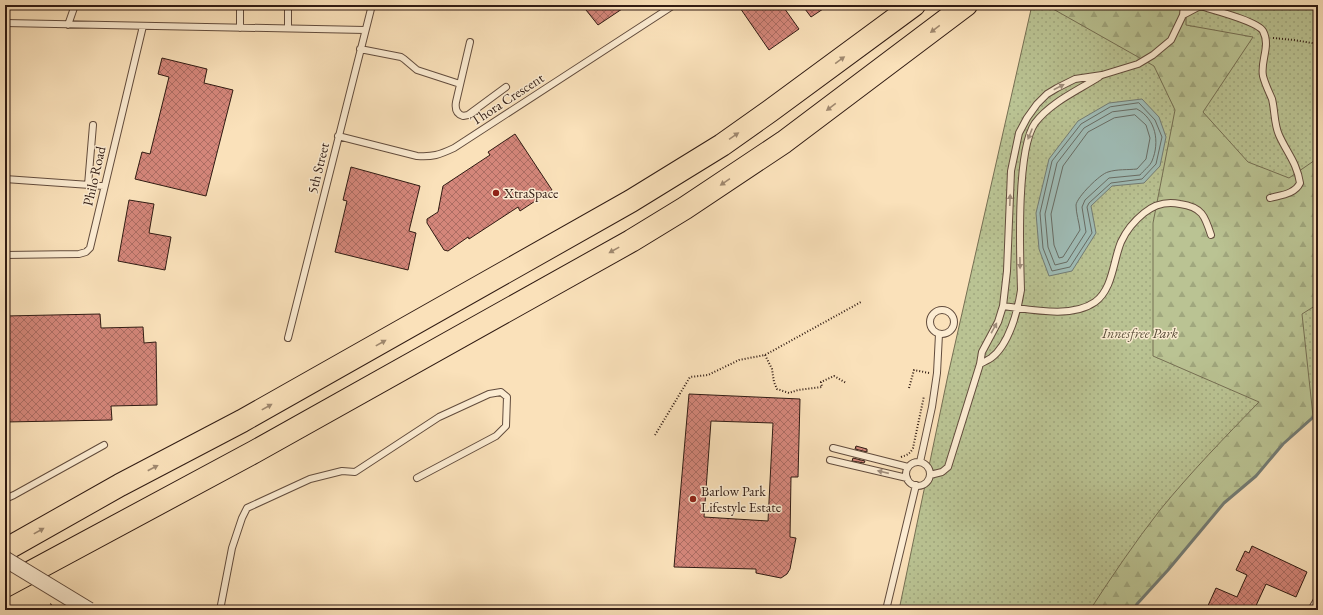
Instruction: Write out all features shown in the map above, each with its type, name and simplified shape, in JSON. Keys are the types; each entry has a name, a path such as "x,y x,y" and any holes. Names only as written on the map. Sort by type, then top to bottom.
{"highway":[{"path":"5,550 120,485 249,417 631,201 722,145 914,5"},
{"path":"5,586 254,452 631,241 679,212 784,142 966,5"}],"street":[{"path":"5,559 89,610"}],"lane":[{"path":"68,25 76,5"},
{"path":"240,5 240,28"},
{"path":"288,5 288,28"},
{"name":"5th Street","path":"288,338 372,5"},
{"name":"Thora Crescent","path":"338,136 417,156 430,157 443,154 674,5"},
{"path":"930,475 942,472 948,467 980,364 982,352 998,322 1003,306 1007,271 1012,171 1019,133 1036,104 1047,94 1075,79 1102,75 1138,64 1153,55 1170,40 1183,15 1184,5"},
{"path":"1183,15 1201,6 1258,26 1262,31 1266,46 1262,71 1272,100 1279,134 1295,162 1300,183 1292,192 1270,198"},
{"path":"5,23 365,30"},
{"name":"Philo Road","path":"5,256 67,254 86,252 90,248 142,26"},
{"path":"470,42 455,107 458,114 463,116 468,115 506,88"},
{"path":"360,49 401,57 417,70 460,84"},
{"path":"980,364 992,357 1004,343 1012,325 1021,290 1021,208 1023,164 1026,143 1034,125 1044,112 1059,101 1102,75"},
{"path":"88,185 93,125"},
{"path":"5,179 104,186"},
{"path":"1003,306 1062,312 1078,310 1096,302 1107,285 1121,242 1132,224 1146,211 1160,203 1169,202 1190,205 1197,209 1206,219 1211,235"},
{"path":"920,462 933,400 937,373 939,334"},
{"path":"220,610 232,548 247,508 310,479 342,471 355,472 439,416 489,394 502,392 507,397 506,426 501,432 417,478"},
{"path":"5,499 104,445"},
{"path":"833,448 908,467"},
{"path":"830,460 907,478 916,485 927,482 930,475 928,467 920,462 914,463 908,467 907,478"},
{"path":"886,610 916,485"},
{"path":"1311,610 1318,598"}],"path":[{"path":"1265,39 1278,38 1318,44"},
{"path":"655,435 690,377 708,375 739,360 765,355 862,302"},
{"path":"765,355 772,369 774,382 777,389 789,393 798,390 822,387 821,382 834,376 846,383"},
{"path":"908,388 914,370 930,373 928,379"},
{"path":"898,464 899,457 907,455 913,448 925,394"}],"green space":[{"name":"Innesfree Park","path":"1032,5 1318,5 1318,413 1283,444 1256,476 1224,503 1168,570 1137,604 1134,610 899,610 948,375"},
{"path":"1046,5 1186,5 1186,25 1253,37 1203,112 1248,162 1289,178 1318,158 1318,304 1302,314 1313,416 1283,444 1256,476 1224,503 1168,570 1137,604 1134,610 1090,610 1124,559 1160,510 1196,468 1259,402 1153,356 1153,223 1175,110 1154,66"}],"water":[{"path":"1142,99 1159,117 1166,137 1160,166 1144,183 1112,186 1091,206 1096,233 1072,271 1049,276 1039,249 1036,213 1049,159 1078,121 1109,103"}],"building":[{"path":"582,5 628,5 598,25"},
{"path":"738,5 782,5 799,29 769,50"},
{"path":"802,5 829,5 811,17"},
{"path":"162,58 207,69 204,83 233,90 206,196 135,179 142,152 150,154 169,77 158,74"},
{"name":"XtraSpace","path":"515,134 552,190 520,211 518,207 469,239 468,237 448,251 444,250 427,223 427,219 438,212 443,186 490,155 488,152"},
{"path":"351,167 420,186 409,231 416,233 408,270 335,252 347,201 343,200"},
{"path":"129,200 154,204 149,233 171,237 165,270 118,261"},
{"path":"100,314 101,328 143,327 144,343 156,342 157,405 111,406 112,420 5,422 5,316"},
{"name":"Barlow Park Lifestyle Estate","path":"689,394 800,399 798,477 791,477 790,537 796,538 790,569 787,574 781,578 756,573 756,569 674,567","holes":["711,421 773,423 768,521 704,517"]},
{"path":"856,446 867,449 867,452 855,449"},
{"path":"853,458 865,461 864,463 852,461"},
{"path":"1252,546 1307,572 1296,597 1266,584 1254,610 1206,610 1216,588 1237,597 1247,575 1236,570 1245,551 1249,553"}],"waterway":[{"path":"1134,610 1137,604 1168,570 1224,503 1256,476 1283,444 1318,413"}],"place":[{"name":"XtraSpace","path":"496,193"},
{"name":"Barlow Park Lifestyle Estate","path":"693,499"}]}
